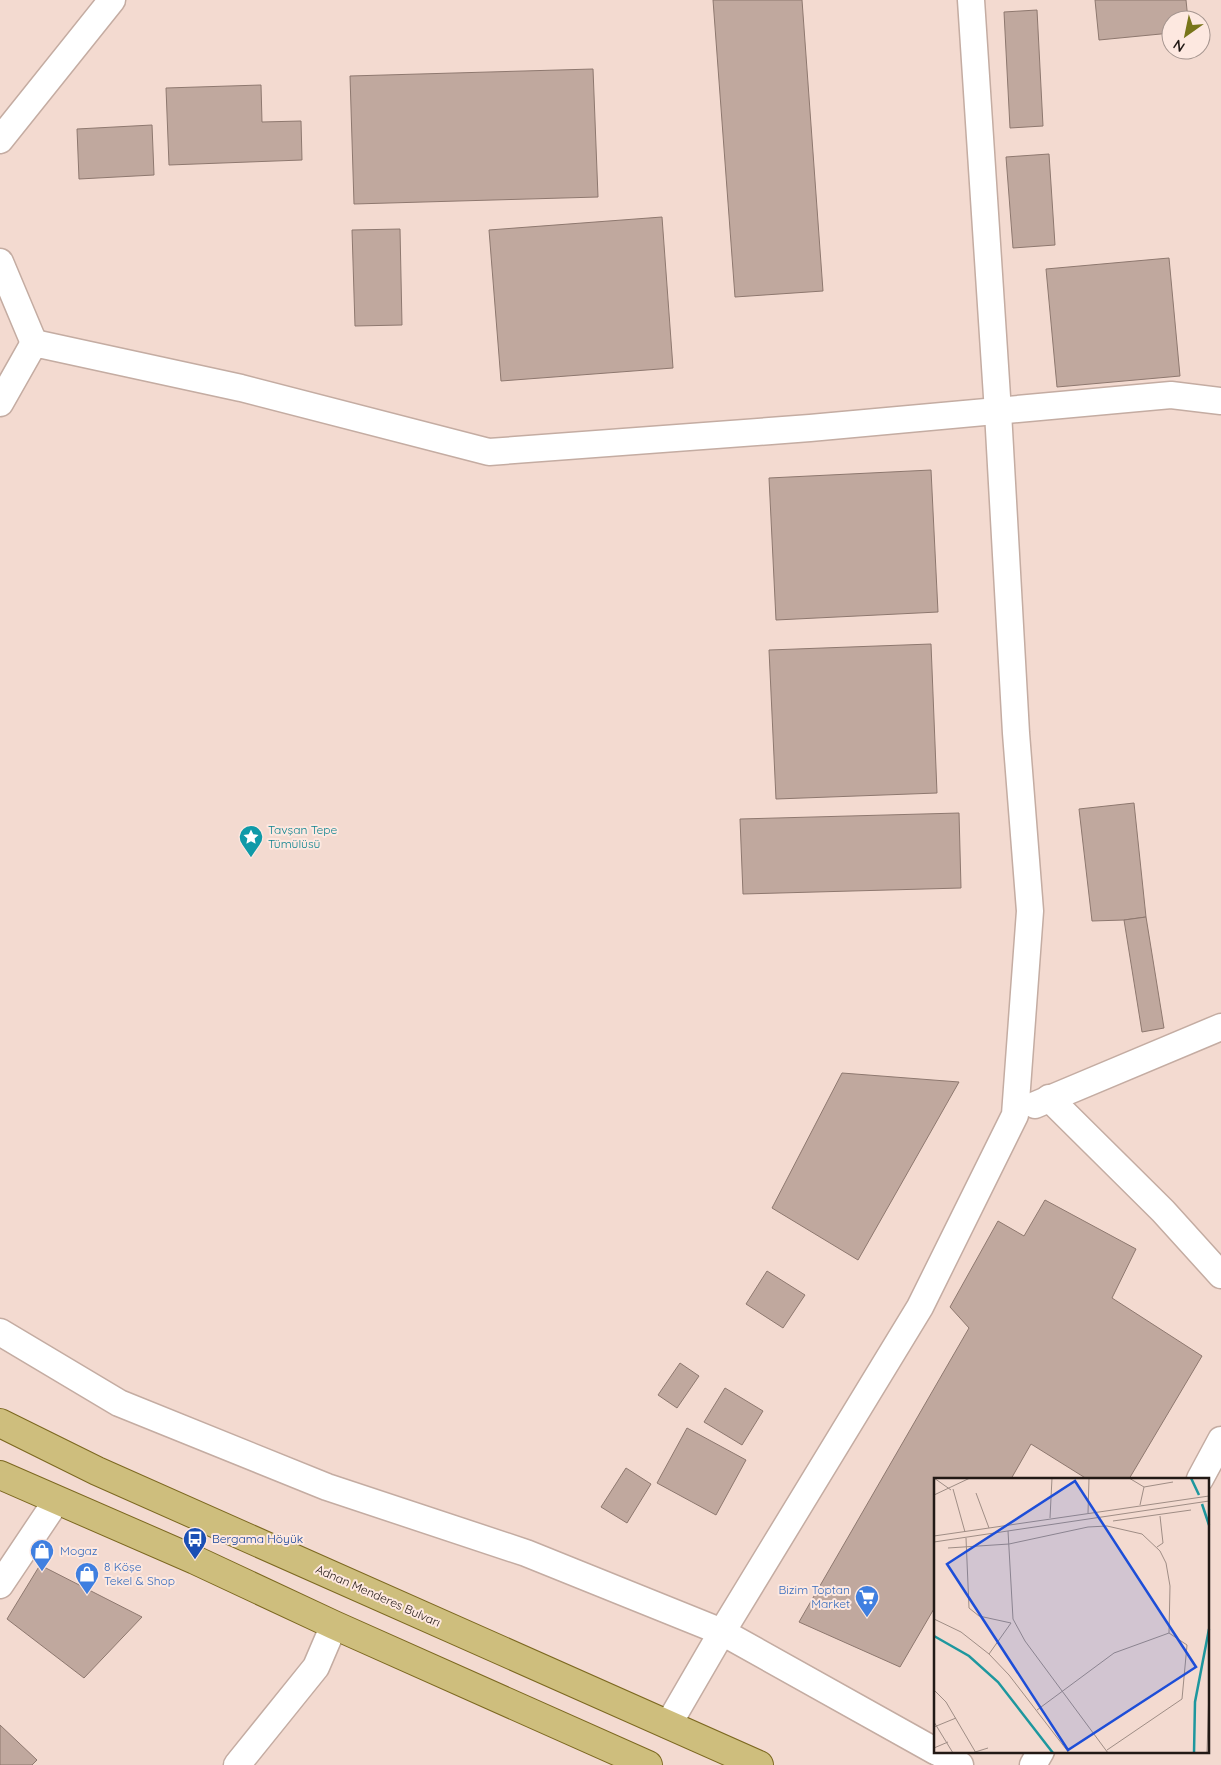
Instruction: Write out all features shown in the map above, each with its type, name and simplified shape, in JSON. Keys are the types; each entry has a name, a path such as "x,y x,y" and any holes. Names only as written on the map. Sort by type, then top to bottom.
{"main road":[{"name":"Adnan Menderes Bulvarı","path":"0,1423 97,1471 759,1765"},
{"path":"0,1474 648,1765"}],"street":[{"path":"0,140 112,0"},
{"path":"668,1725 722,1632 920,1307 1015,1115 1030,911 1016,733 998,412 971,0"},
{"path":"0,262 34,344"},
{"path":"34,344 241,388 489,452 998,412 1171,395 1221,401"},
{"path":"0,403 34,344"},
{"path":"1015,1115 1049,1098 1221,1027"},
{"path":"1049,1098 1163,1211 1221,1275"},
{"path":"0,1332 120,1403 327,1487 526,1553 722,1632 934,1750"},
{"path":"1201,1478 1221,1440"},
{"path":"0,1585 57,1500"},
{"path":"237,1765 316,1666 334,1625"},
{"path":"937,1752 960,1765"},
{"path":"1033,1765 1040,1752"}],"building":[{"path":"713,0 802,0 823,291 735,297"},
{"path":"1095,0 1186,0 1187,10 1161,10 1161,34 1099,40"},
{"path":"1037,10 1043,126 1010,128 1004,12"},
{"path":"593,69 598,197 354,204 350,76"},
{"path":"261,85 262,122 301,121 302,160 169,165 166,88"},
{"path":"152,125 154,175 79,179 77,129"},
{"path":"1049,154 1055,245 1013,248 1006,157"},
{"path":"662,217 673,368 501,381 489,230"},
{"path":"400,229 402,325 355,326 352,230"},
{"path":"1169,258 1180,376 1057,387 1046,269"},
{"path":"931,470 938,612 776,620 769,478"},
{"path":"931,644 937,793 776,799 769,650"},
{"path":"1134,803 1146,917 1092,921 1079,809"},
{"path":"959,813 961,888 743,894 740,819"},
{"path":"1146,917 1164,1028 1142,1032 1124,920"},
{"path":"842,1073 959,1082 858,1260 772,1208"},
{"path":"1045,1200 1136,1249 1112,1298 1202,1356 1130,1478 1085,1478 1031,1444 1012,1478 934,1478 934,1609 900,1667 799,1622 969,1328 950,1307 998,1221 1024,1236"},
{"path":"767,1271 805,1295 783,1328 746,1304"},
{"path":"680,1363 699,1376 677,1408 658,1395"},
{"path":"725,1388 763,1411 742,1445 704,1422"},
{"path":"687,1428 746,1460 716,1515 657,1483"},
{"path":"626,1468 651,1484 627,1523 601,1507"},
{"path":"40,1565 142,1617 84,1678 7,1619"},
{"path":"0,1725 37,1760 32,1765 0,1765"}],"place":[{"name":"Tavşan Tepe Tümülüsü","path":"251,858"},
{"name":"Bergama Höyük","path":"195,1560"},
{"name":"Mogaz","path":"42,1572"},
{"name":"8 Köşe Tekel & Shop","path":"87,1595"},
{"name":"Bizim Toptan Market","path":"867,1618"}]}
